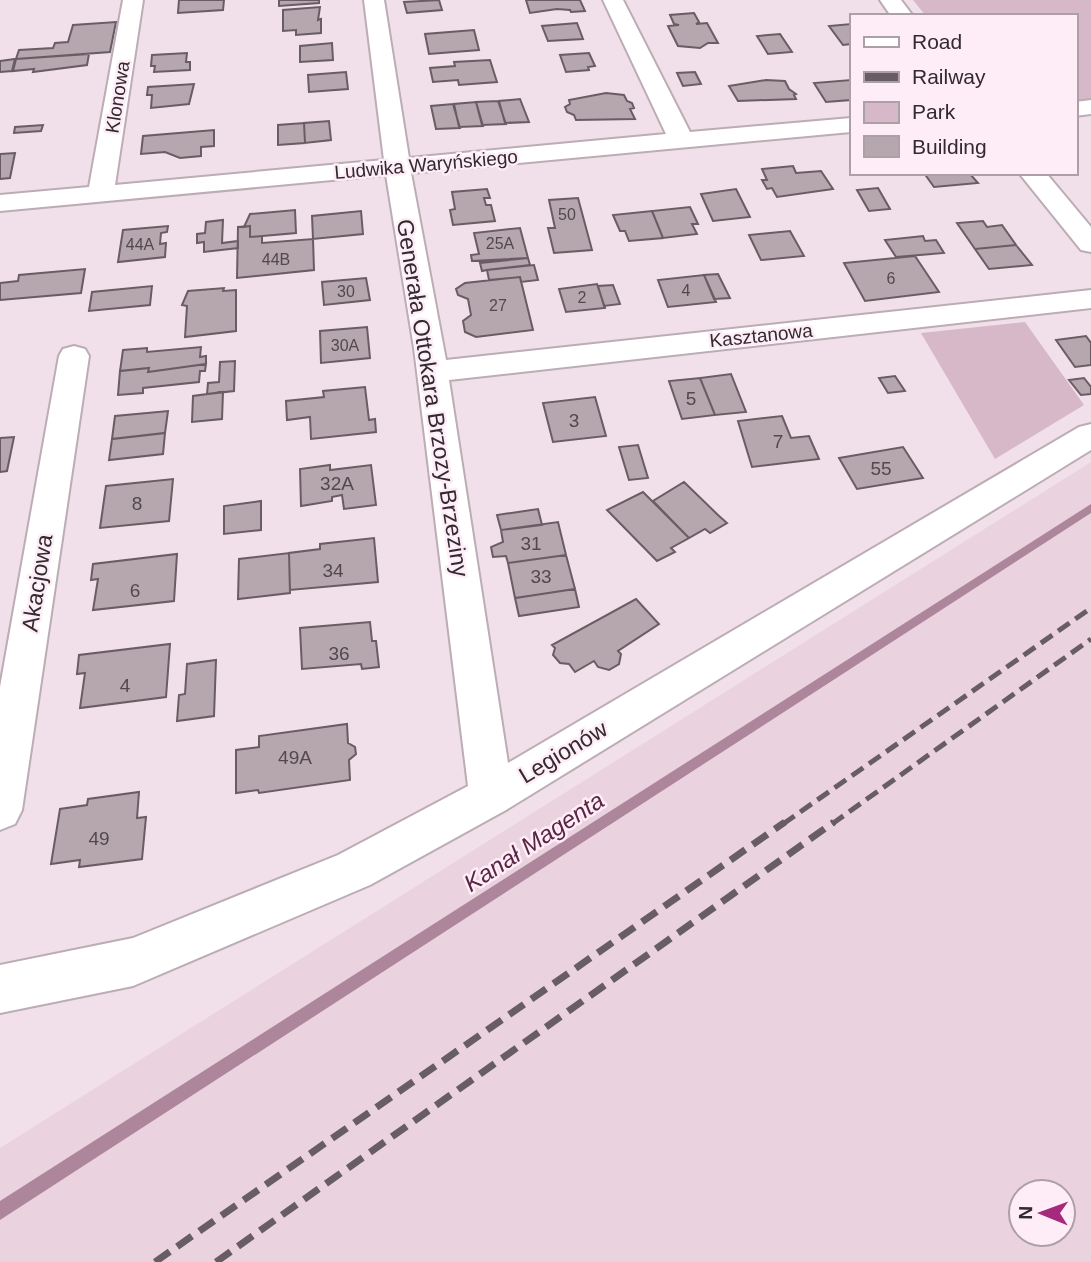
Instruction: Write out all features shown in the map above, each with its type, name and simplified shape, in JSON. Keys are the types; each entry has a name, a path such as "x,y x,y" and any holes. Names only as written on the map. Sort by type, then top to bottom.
{"street":[{"name":"Klonowa","path":"101,194 132,0"},
{"name":"Generała Ottokara Brzozy-Brzeziny","path":"374,0 397,167 432,372 491,796"},
{"path":"613,0 681,140"},
{"name":"Ludwika Waryńskiego","path":"0,203 850,124"},
{"path":"1033,175 1091,244"},
{"name":"Kasztanowa","path":"432,372 1091,299"},
{"name":"Akacjowa","path":"0,810 74,356"},
{"name":"Legionów","path":"0,989 133,962 354,870 491,796 1091,435"}],"shaded area":[{"path":"1091,462 1091,1262 0,1262 0,1148"}],"green space":[{"path":"913,0 1091,0 1091,101 1077,103 1077,14 924,14"},
{"path":"1025,322 1084,405 995,459 921,333"}],"building":[{"path":"179,0 224,0 223,10 178,13"},
{"path":"279,0 319,0 319,3 279,6"},
{"path":"439,0 442,10 407,13 404,2"},
{"path":"526,0 580,0 585,11 557,9 530,13"},
{"path":"320,7 318,20 321,19 321,33 296,35 296,30 283,31 283,10"},
{"path":"694,13 699,22 696,24 707,23 718,43 708,43 700,48 678,46 668,26 679,25 674,24 670,15"},
{"path":"116,22 110,52 16,59 19,50 53,48 55,43 68,42 73,25"},
{"path":"577,23 583,39 548,41 542,26"},
{"path":"850,24 850,44 843,45 829,26"},
{"path":"474,30 479,50 429,54 425,34"},
{"path":"780,34 792,52 768,54 757,36"},
{"path":"332,43 333,60 300,62 300,46"},
{"path":"187,53 186,62 190,62 190,70 154,72 155,66 151,66 152,55"},
{"path":"589,53 595,66 588,67 589,70 566,72 560,55"},
{"path":"89,54 87,65 33,72 34,69 13,71 16,59"},
{"path":"15,59 12,71 0,72 0,61"},
{"path":"490,60 497,82 459,85 458,80 433,82 430,68 455,66 454,62"},
{"path":"346,72 348,89 309,92 308,75"},
{"path":"695,72 701,84 683,86 677,73"},
{"path":"766,80 785,81 789,89 796,94 796,99 738,101 729,86"},
{"path":"850,80 850,100 826,102 814,83"},
{"path":"194,84 189,104 151,108 152,95 147,95 148,87"},
{"path":"606,93 624,95 627,101 632,103 634,108 630,109 635,119 576,120 574,115 567,112 565,107 570,104 569,100"},
{"path":"520,99 529,122 505,123 499,101"},
{"path":"498,101 506,124 482,125 476,102"},
{"path":"476,102 483,126 459,127 454,104"},
{"path":"453,104 460,128 436,129 431,106"},
{"path":"329,121 331,140 305,143 304,123"},
{"path":"304,123 305,143 278,145 278,125"},
{"path":"43,125 41,131 14,133 15,127"},
{"path":"214,130 214,146 201,147 201,156 180,158 165,152 141,154 143,136"},
{"path":"15,153 10,178 0,179 0,154"},
{"path":"793,166 796,173 821,171 833,189 777,197 772,188 767,189 762,180 767,180 762,169"},
{"path":"925,175 971,175 978,183 934,187"},
{"path":"878,188 890,209 869,211 857,190"},
{"path":"487,189 490,198 484,198 486,205 491,205 495,221 453,225 450,210 455,209 452,192"},
{"path":"736,189 750,217 713,221 701,194"},
{"path":"578,198 592,250 554,253 548,228 555,228 549,200"},
{"path":"690,207 698,224 692,224 697,234 663,238 652,211"},
{"path":"295,210 296,233 250,237 250,226 244,227 250,214"},
{"path":"361,211 363,234 313,239 312,216"},
{"path":"652,211 663,238 629,241 625,231 620,231 613,215"},
{"path":"223,220 222,243 238,241 238,248 204,252 204,242 197,243 197,234 205,233 206,222"},
{"path":"983,221 987,227 1002,225 1016,245 975,249 957,223"},
{"path":"168,226 167,232 161,233 160,244 166,243 165,257 118,262 123,230"},
{"path":"250,226 250,237 262,236 262,243 313,239 314,270 237,278 238,227"},
{"path":"520,228 528,258 472,261 471,255 479,254 474,233"},
{"path":"790,231 804,256 761,260 749,235"},
{"path":"923,236 925,241 936,240 944,253 896,257 885,240"},
{"path":"1016,245 1032,265 989,269 975,249"},
{"path":"915,256 939,292 865,301 844,263"},
{"path":"528,258 530,265 482,271 480,263"},
{"path":"534,265 538,280 521,282 520,277 489,280 487,270"},
{"path":"85,269 81,293 0,300 0,283 18,281 19,275"},
{"path":"718,274 730,298 714,299 704,275"},
{"path":"704,275 716,302 668,307 658,280"},
{"path":"520,277 533,330 476,337 465,332 463,321 471,315 468,299 458,295 456,289 465,283"},
{"path":"366,278 370,300 324,305 322,282"},
{"path":"597,284 605,308 566,312 559,289"},
{"path":"613,285 620,304 604,306 598,286"},
{"path":"152,286 150,305 89,311 92,292"},
{"path":"224,288 223,291 236,290 236,331 185,337 187,306 182,305 188,291"},
{"path":"367,327 370,358 321,363 320,331"},
{"path":"1086,336 1091,343 1091,365 1075,367 1056,340"},
{"path":"201,347 200,357 206,356 206,364 148,372 149,368 120,371 123,350 147,348 147,352"},
{"path":"235,361 234,391 207,394 208,383 219,382 220,362"},
{"path":"206,364 205,371 200,371 199,382 143,388 143,393 118,395 120,371 149,368 148,372"},
{"path":"731,374 746,412 715,415 700,378"},
{"path":"895,376 905,391 888,393 879,378"},
{"path":"700,378 715,415 682,419 669,381"},
{"path":"1084,378 1091,387 1091,394 1081,395 1069,380"},
{"path":"365,387 369,420 375,419 376,432 311,439 310,417 287,420 286,401 324,397 323,391"},
{"path":"223,392 222,419 192,422 193,396"},
{"path":"595,397 606,436 553,442 543,403"},
{"path":"168,411 165,433 112,439 115,416"},
{"path":"782,416 791,438 809,436 819,459 752,467 738,421"},
{"path":"165,433 163,454 109,460 112,439"},
{"path":"14,437 7,471 0,472 0,438"},
{"path":"638,445 648,478 629,480 619,447"},
{"path":"903,447 923,478 857,489 839,458"},
{"path":"330,465 330,470 371,465 376,505 344,509 342,495 332,497 332,501 301,506 300,469"},
{"path":"173,479 169,521 100,528 106,486"},
{"path":"684,482 727,523 710,533 705,529 689,538 653,501"},
{"path":"643,492 689,538 671,548 675,552 657,561 607,510"},
{"path":"261,501 261,530 224,534 224,506"},
{"path":"538,509 542,525 501,530 497,515"},
{"path":"558,522 566,555 508,563 506,556 493,557 491,547 503,542 501,530"},
{"path":"374,538 378,582 290,590 289,553 320,549 320,544"},
{"path":"289,553 290,593 238,599 239,559"},
{"path":"177,554 174,601 93,610 98,579 91,580 93,564"},
{"path":"566,555 575,589 515,598 508,563"},
{"path":"575,589 579,607 519,616 515,598"},
{"path":"636,599 659,624 618,651 621,654 619,664 609,670 598,667 594,661 575,672 569,664 560,663 553,655 555,648 552,645"},
{"path":"370,622 372,641 376,641 379,667 362,669 361,664 302,669 300,628"},
{"path":"170,644 166,697 80,708 85,673 77,674 79,655"},
{"path":"216,660 214,716 177,721 179,695 185,694 187,664"},
{"path":"347,724 348,743 355,747 356,754 349,760 350,780 259,793 258,790 236,793 236,750 259,747 259,736"},
{"path":"139,792 137,818 146,817 142,859 79,867 80,860 51,864 60,809 87,805 88,799"}],"waterway":[{"name":"Kanał Magenta","path":"0,1211 1091,508"}],"railway":[{"path":"783,824 1091,608"},
{"path":"832,824 1091,639"},
{"path":"155,1262 785,822"},
{"path":"216,1262 834,822"}]}
